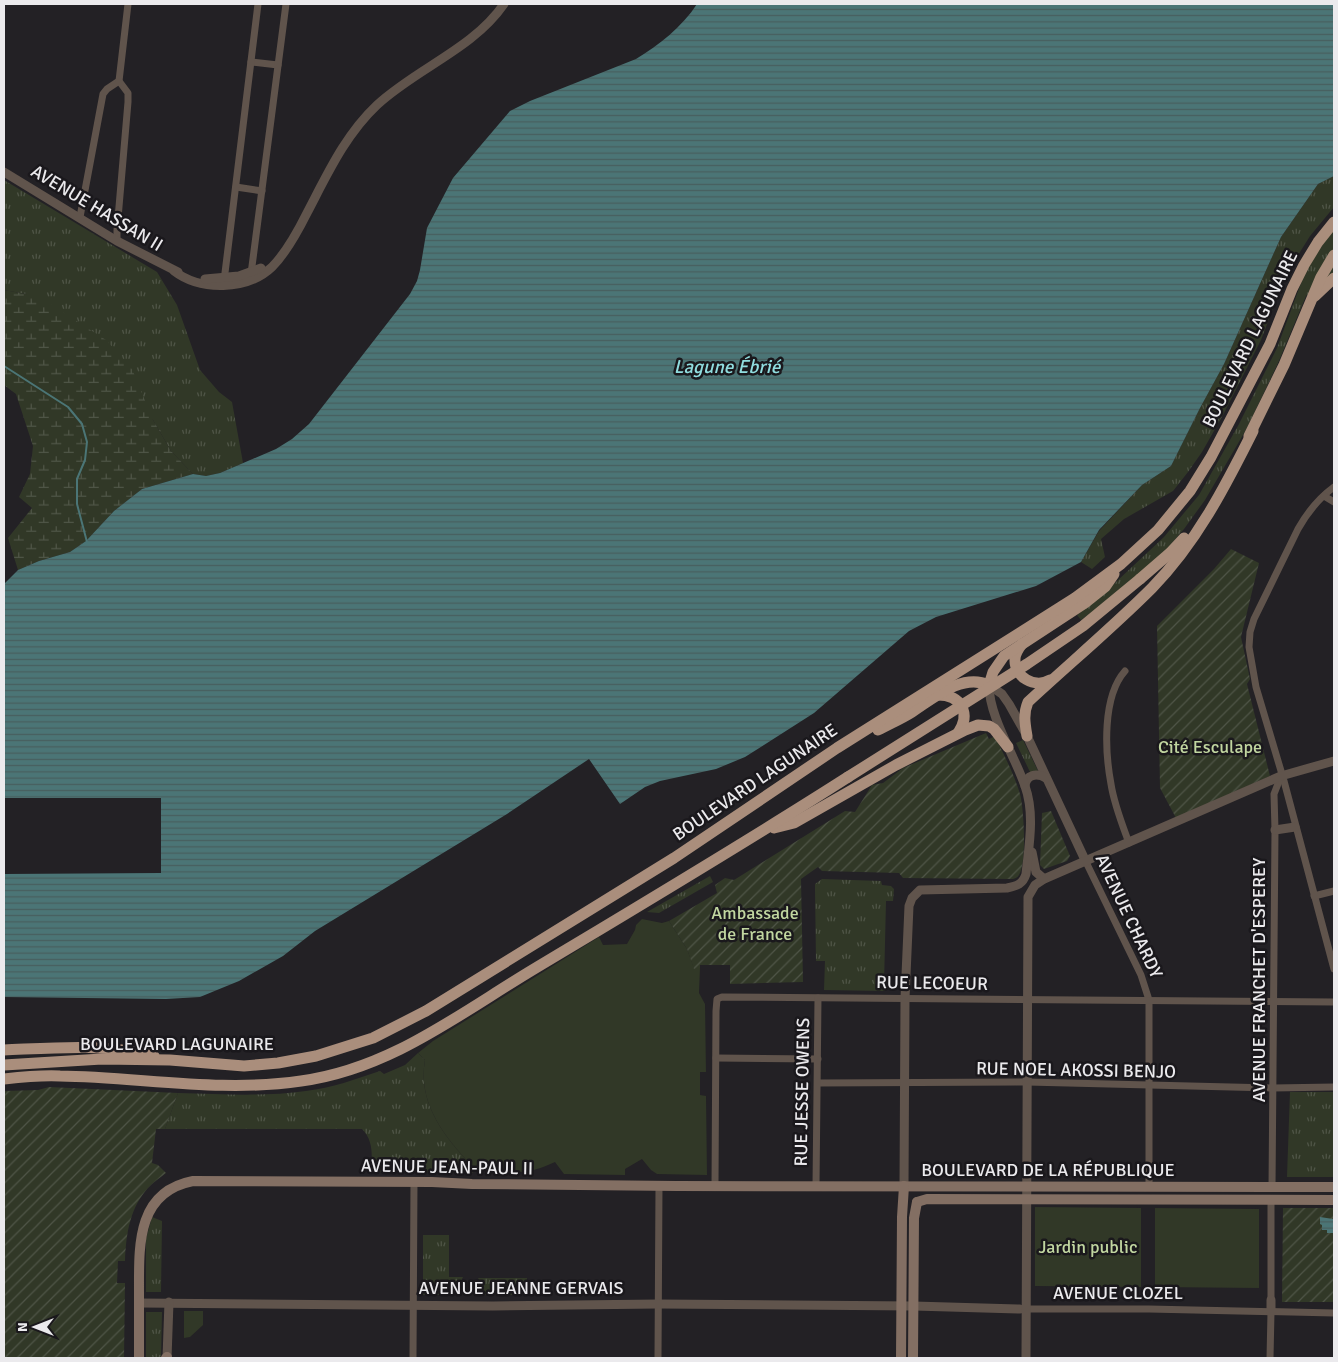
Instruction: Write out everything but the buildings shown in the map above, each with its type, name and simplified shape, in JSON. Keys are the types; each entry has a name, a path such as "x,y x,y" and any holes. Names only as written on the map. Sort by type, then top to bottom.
{"highway":[{"name":"BOULEVARD LAGUNAIRE","path":"4,1064 102,1059 170,1060 244,1066 278,1063 316,1056 373,1038 426,1010 674,858 837,748 1075,598 1122,564 1158,530 1190,491 1232,420 1270,344 1304,264 1334,222"},
{"name":"BOULEVARD LAGUNAIRE","path":"4,1078 59,1076 251,1086 303,1081 329,1076 354,1068 387,1057 418,1041 765,830 1051,648 1083,626 1170,553 1189,533 1210,503 1253,431 1284,365 1320,277 1334,255"},
{"path":"1311,299 1334,278"},
{"path":"1027,736 1024,717 1028,702 1152,588 1175,561 1220,496 1253,431"},
{"path":"837,748 867,736 958,685 983,683 989,685 997,663 1004,656 1094,596 1105,586 1122,564"},
{"path":"1023,642 1015,659 1022,677 1034,683 1045,683 1060,673"},
{"path":"938,695 952,697 961,706 965,719 958,733"},
{"path":"765,830 794,823 896,765 958,733 978,725 989,726 1001,736 1008,747"},
{"path":"4,1050 96,1048 138,1052 170,1060"}],"main road":[{"name":"AVENUE JEAN-PAUL II","path":"139,1358 141,1233 151,1208 164,1194 181,1184 193,1181 659,1186 904,1186"},
{"name":"BOULEVARD DE LA RÉPUBLIQUE","path":"902,1358 902,1217 904,1186 1334,1187"},
{"path":"904,1186 917,1202"},
{"name":"BOULEVARD DE LA RÉPUBLIQUE","path":"913,1358 914,1218 917,1202 927,1199 1334,1200"}],"street":[{"path":"117,241 128,102 128,93 119,81 128,4"},
{"path":"224,281 258,4"},
{"path":"251,276 286,4"},
{"name":"AVENUE HASSAN II","path":"4,172 117,241 174,270 188,280 199,283 251,276 279,259 300,227 338,154 364,118 397,88 459,47 483,27 504,4"},
{"path":"252,62 278,65"},
{"path":"80,218 103,94 107,88 119,81"},
{"path":"236,187 262,191"},
{"path":"1334,487 1305,516 1298,529 1254,619 1250,632 1249,647 1256,687 1334,969"},
{"path":"1324,496 1334,502"},
{"path":"1125,671 1119,678 1113,692 1107,732 1111,784 1118,814 1129,843"},
{"path":"989,685 990,699 1025,786 1030,812 1030,834 1024,880 1020,884 1007,888"},
{"name":"AVENUE CHARDY","path":"989,685 1006,698 1027,736 1141,975 1149,1000 1149,1187"},
{"path":"1026,1358 1023,1309 1026,1199 1028,897 1036,885 1044,880 1282,776 1334,761"},
{"path":"1025,786 1028,778 1032,775 1046,778"},
{"name":"AVENUE FRANCHET D'ESPEREY","path":"1272,1187 1274,794 1282,776"},
{"path":"1275,830 1295,827"},
{"path":"1030,834 1036,872 1044,880"},
{"path":"904,1186 905,998 909,906 915,894 920,890 928,889 1007,888 1021,891 1028,897"},
{"path":"1314,896 1334,891"},
{"name":"RUE LECOEUR","path":"715,1186 716,1011 717,999 722,997 1273,1000 1334,1002"},
{"name":"RUE JESSE OWENS","path":"816,1186 818,998"},
{"path":"716,1058 818,1059"},
{"name":"RUE NOEL AKOSSI BENJO","path":"818,1083 1026,1082 1149,1086 1334,1087"},
{"path":"413,1358 414,1182"},
{"path":"658,1358 659,1186"},
{"path":"1270,1358 1272,1187"},
{"name":"AVENUE JEANNE GERVAIS","path":"139,1302 493,1306 658,1304 902,1307"},
{"path":"167,1358 169,1302"},
{"name":"AVENUE CLOZEL","path":"902,1307 1334,1313"}],"green space":[{"path":"1334,176 1334,207 1310,236 1295,260 1282,285 1261,340 1202,452 1173,491 1124,519 1101,539 1105,557 1092,569 1081,562 1099,531 1142,485 1171,466 1224,364 1281,237 1318,184"},
{"path":"4,180 157,272 177,305 200,370 219,392 232,402 243,463 220,473 206,476 193,474 171,451 153,420 26,294 4,290"},
{"path":"1334,228 1334,272 1306,296 1278,363 1247,428 1205,500 1166,550 1106,602 1081,620 1077,615 1101,596 1164,537 1199,495 1239,424 1277,348 1307,267"},
{"path":"4,290 26,294 50,304 106,340 132,369 153,420 171,451 193,474 142,489 114,511 86,541 70,552 39,561 18,570 8,538 32,508 19,497 30,474 33,446 16,394 4,385"},
{"name":"Cité Esculape","path":"1231,549 1259,563 1241,637 1250,679 1247,684 1270,776 1176,818 1160,788 1157,626 1214,569"},
{"name":"Ambassade de France","path":"986,733 989,739 995,736 1020,794 1024,823 1024,848 1022,869 1017,877 1013,879 903,878 899,873 822,871 818,867 801,879 803,982 730,984 730,965 700,965 700,968 694,969 687,949 669,921 717,893 715,885 725,878 734,880 845,811 855,812 872,785 883,783 903,768"},
{"path":"1023,740 1038,771 1031,774 1016,743"},
{"path":"1051,811 1070,856 1067,861 1044,869 1040,865 1042,813"},
{"path":"710,876 713,882 659,913 647,912"},
{"path":"822,879 881,881 882,885 891,886 894,889 893,901 886,901 884,984 890,984 885,991 824,990 825,961 816,961 815,884"},
{"path":"642,919 662,923 669,921 687,949 694,968 700,968 699,993 705,1004 706,1072 700,1072 700,1095 706,1096 707,1175 657,1174 642,1159 625,1169 625,1175 564,1174 555,1162 536,1169 520,1172 505,1169 486,1160 476,1170 445,1134 430,1107 424,1076 425,1060 418,1053 433,1041 599,937 603,945 627,944 636,925"},
{"path":"418,1053 425,1060 424,1076 430,1107 445,1134 476,1170 472,1173 371,1172 372,1155 369,1139 362,1129 165,1129 178,1093 258,1095 316,1090 380,1071 384,1074 405,1065"},
{"path":"49,1087 178,1093 165,1129 156,1129 152,1163 158,1165 166,1173 151,1185 138,1202 130,1220 125,1261 118,1261 117,1283 125,1283 124,1358 4,1358 4,1091 38,1090"},
{"path":"1290,1092 1334,1092 1334,1177 1287,1177"},
{"name":"Jardin public","path":"1035,1207 1141,1208 1141,1287 1035,1286"},
{"name":"Jardin public","path":"1155,1208 1259,1209 1259,1288 1155,1287"},
{"path":"1283,1208 1334,1208 1334,1302 1282,1302"},
{"path":"152,1217 162,1221 161,1292 146,1292 146,1239"},
{"path":"423,1235 449,1235 449,1277 463,1277 461,1289 466,1294 474,1294 478,1291 480,1282 478,1278 527,1278 527,1295 423,1295"},
{"path":"184,1311 203,1311 203,1325 190,1337 184,1338"},
{"path":"146,1312 162,1312 161,1358 146,1358"}],"water":[{"name":"Lagune Ébrié","path":"697,4 1334,4 1334,176 1318,184 1281,237 1224,364 1171,466 1142,485 1099,530 1081,562 1036,586 936,617 909,631 814,713 745,757 716,769 660,781 645,787 620,804 589,759 507,814 315,931 283,956 239,981 200,997 166,999 4,997 4,874 161,873 161,798 4,798 4,584 18,570 39,561 70,552 86,541 114,511 142,489 193,474 206,476 220,473 276,449 292,439 309,424 410,294 420,270 427,228 453,178 510,111 530,101 636,59 670,35"},
{"path":"1320,1217 1333,1219 1334,1233 1327,1233 1327,1230 1322,1230"}],"waterway":[{"path":"4,366 68,407 82,424 87,442 85,460 77,479 77,504 87,542"}]}
